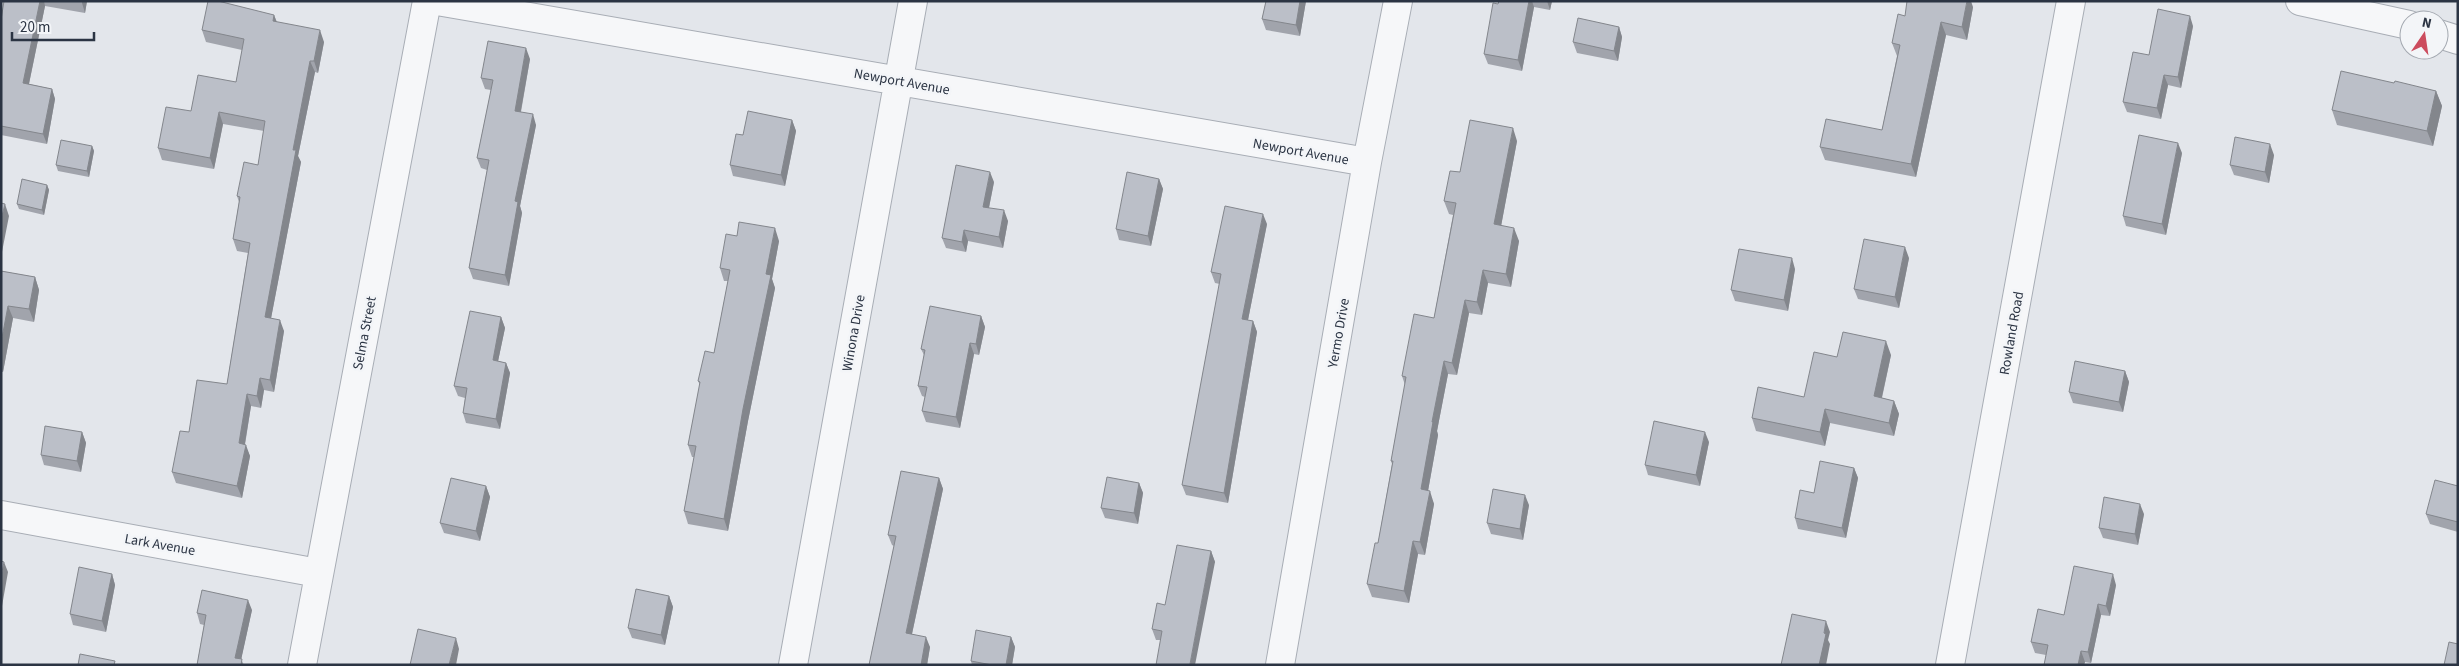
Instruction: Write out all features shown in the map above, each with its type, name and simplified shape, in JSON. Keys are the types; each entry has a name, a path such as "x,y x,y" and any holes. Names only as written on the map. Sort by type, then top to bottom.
{"street":[{"name":"Selma Street","path":"302,665 427,1"},
{"name":"Newport Avenue","path":"437,1 1367,162"},
{"name":"Winona Drive","path":"793,665 913,1"},
{"name":"Yermo Drive","path":"1280,665 1367,162 1398,1"},
{"name":"Rowland Road","path":"1950,665 2071,1"},
{"path":"2300,1 2399,23"},
{"name":"Lark Avenue","path":"1,515 318,572"}],"building":[{"path":"4,1 40,1 23,83 52,89 43,134 1,126 1,20"},
{"path":"208,1 218,1 274,15 273,21 320,30 314,61 310,61 293,150 296,150 265,317 280,320 270,380 260,378 257,396 247,394 239,443 246,445 237,486 172,472 180,431 189,432 197,380 227,384 250,243 233,239 240,197 237,196 244,162 258,165 265,121 219,112 210,158 158,148 166,107 191,111 198,75 236,82 244,39 202,30"},
{"path":"1266,1 1300,1 1296,25 1262,19"},
{"path":"1499,1 1529,1 1518,60 1484,54 1493,3 1498,4"},
{"path":"1907,1 1967,1 1962,27 1941,22 1911,164 1820,147 1826,119 1882,130 1900,45 1892,43 1898,14 1905,16"},
{"path":"2158,9 2190,16 2178,77 2164,75 2157,108 2123,102 2133,52 2149,55"},
{"path":"1578,18 1619,27 1614,51 1573,42"},
{"path":"488,41 526,48 515,111 533,114 515,201 518,202 505,275 469,268 489,160 477,158 493,80 481,78"},
{"path":"2341,71 2436,91 2427,131 2332,110"},
{"path":"748,111 792,120 781,175 730,165 736,134 743,135"},
{"path":"1470,120 1513,128 1494,224 1514,228 1506,274 1483,270 1477,302 1465,300 1452,363 1444,361 1421,489 1430,491 1420,542 1413,541 1404,591 1367,584 1375,543 1378,543 1393,461 1391,461 1406,377 1402,376 1414,314 1434,318 1456,203 1444,201 1450,171 1460,172"},
{"path":"2139,135 2178,143 2162,224 2123,216"},
{"path":"2235,137 2270,144 2265,172 2230,165"},
{"path":"61,140 92,146 87,171 56,165"},
{"path":"956,165 990,172 983,207 1004,210 999,237 964,230 962,242 942,238"},
{"path":"1127,172 1159,179 1148,236 1116,229"},
{"path":"22,179 47,185 42,210 17,204"},
{"path":"1,203 5,204 1,220"},
{"path":"1225,206 1263,214 1242,319 1253,321 1224,493 1182,485 1221,274 1211,272"},
{"path":"739,222 775,228 766,274 771,275 743,409 724,519 684,511 696,446 688,445 700,382 698,381 705,351 714,353 730,270 720,268 726,234 737,236"},
{"path":"1864,239 1905,247 1895,297 1854,289"},
{"path":"1739,249 1792,258 1784,300 1731,290"},
{"path":"1,271 35,277 29,309 8,306 1,343"},
{"path":"930,306 981,316 976,344 970,343 956,417 922,411 927,387 918,386 925,350 921,349"},
{"path":"470,311 501,317 493,360 506,363 496,419 463,413 467,388 454,386"},
{"path":"1843,332 1886,341 1874,396 1894,401 1889,423 1825,409 1820,432 1752,418 1758,387 1804,397 1814,352 1837,357"},
{"path":"2075,361 2125,371 2119,402 2069,392"},
{"path":"1654,421 1705,432 1696,475 1645,465"},
{"path":"45,426 82,432 77,461 41,455"},
{"path":"1820,461 1854,468 1842,528 1795,518 1800,490 1814,493"},
{"path":"901,471 939,478 906,633 926,637 921,665 869,665 896,536 888,535"},
{"path":"1107,477 1139,483 1134,513 1101,508"},
{"path":"451,478 486,486 476,531 440,523"},
{"path":"2435,480 2458,486 2458,522 2426,514"},
{"path":"1493,489 1525,495 1520,529 1487,523"},
{"path":"2104,497 2140,504 2135,534 2099,528"},
{"path":"1177,545 1211,551 1190,664 1195,665 1156,665 1162,631 1152,629 1157,603 1165,605"},
{"path":"1,561 4,562 1,577"},
{"path":"2074,566 2113,574 2106,606 2098,604 2088,652 2081,651 2078,665 2044,665 2048,645 2031,642 2038,609 2064,615"},
{"path":"79,567 112,574 102,621 70,614"},
{"path":"636,589 669,596 661,635 628,628"},
{"path":"202,590 248,600 235,658 242,659 241,665 197,665 206,615 197,613"},
{"path":"1792,614 1826,621 1824,633 1826,634 1819,665 1781,665"},
{"path":"418,629 456,638 449,665 410,665"},
{"path":"976,630 1011,637 1006,665 992,665 971,661"},
{"path":"2449,642 2458,644 2458,665 2444,665"},
{"path":"80,654 115,661 114,665 78,665"}]}
